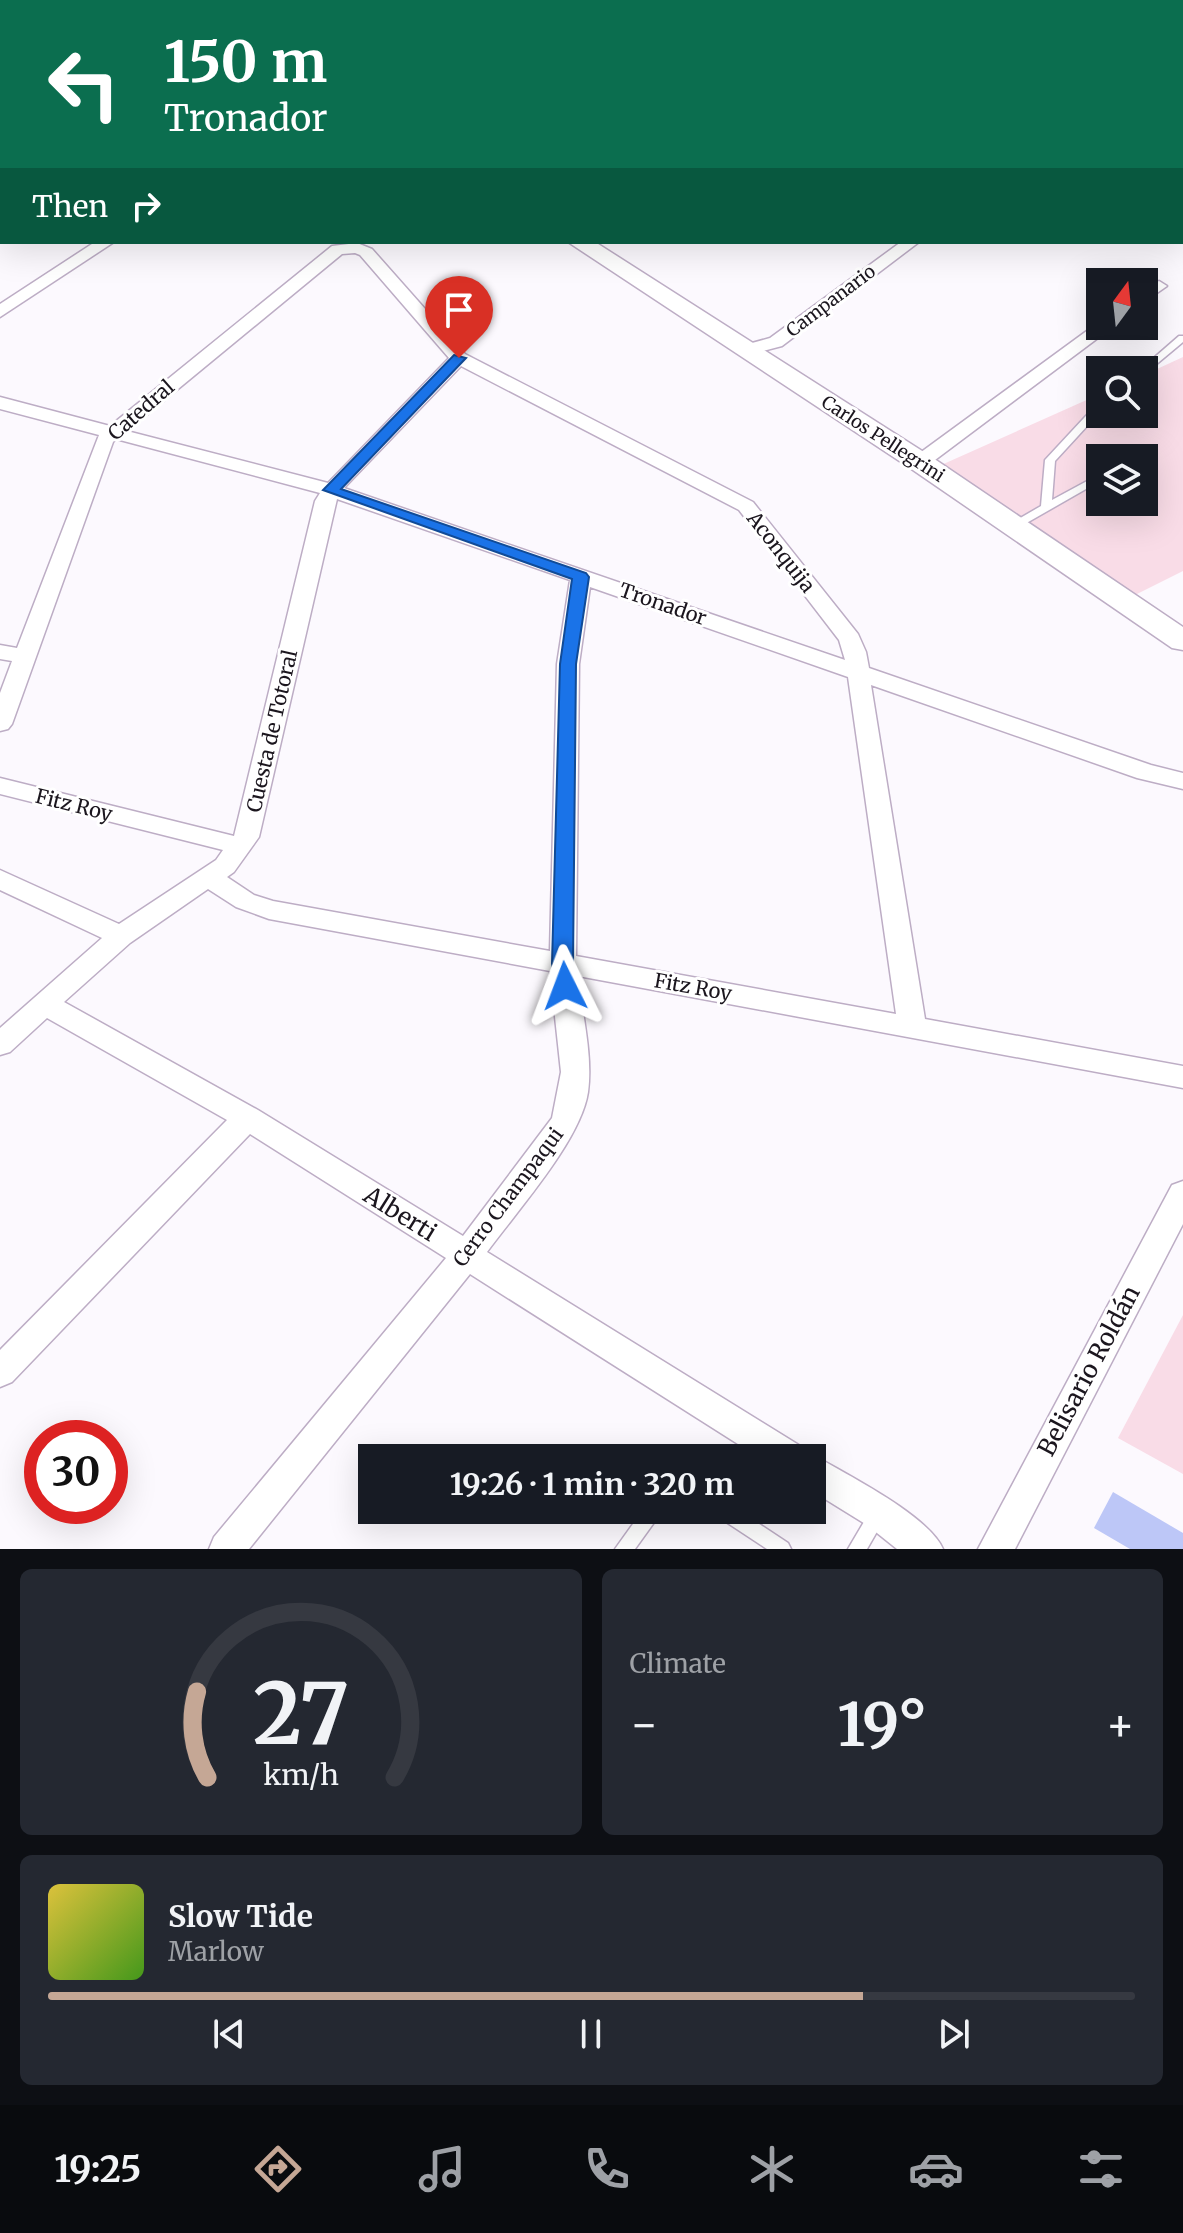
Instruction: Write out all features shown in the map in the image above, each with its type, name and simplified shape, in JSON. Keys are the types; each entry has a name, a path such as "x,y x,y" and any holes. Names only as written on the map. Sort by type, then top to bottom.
{"main road":[{"name":"Carlos Pellegrini","path":"582,244 920,462 1183,641"}],"street":[{"path":"0,312 103,244"},
{"name":"Campanario","path":"747,350 776,342 908,244"},
{"name":"Aconquija","path":"338,249 357,248 366,252 459,358 746,506 850,639 912,1026"},
{"name":"Catedral","path":"0,724 104,440 338,249"},
{"path":"920,462 1086,340"},
{"name":"Cuesta de Totoral","path":"0,1044 121,936 225,866 241,846 252,820 325,501 331,490 459,358"},
{"name":"Tronador","path":"0,403 331,490 856,670 1181,786"},
{"name":"Cerro Champaqui","path":"227,1549 467,1255 565,1122 573,1095 575,1072 563,964 568,664 581,577"},
{"path":"0,652 26,656"},
{"name":"Fitz Roy","path":"0,786 241,846"},
{"name":"Fitz Roy","path":"209,877 245,901 269,910 1183,1077"},
{"path":"0,879 121,936"},
{"name":"Alberti","path":"46,1005 248,1118 768,1444"},
{"path":"0,1372 248,1118"},
{"name":"Belisario Roldán","path":"996,1549 1183,1194"},
{"path":"826,1481 879,1513 925,1549"}],"lane":[{"path":"1158,358 1182,338"},
{"path":"1046,508 1050,460 1086,421"},
{"path":"1012,527 1086,485"},
{"path":"857,1549 879,1513"},
{"path":"624,1549 643,1524"},
{"path":"744,1524 782,1549"}],"shaded area":[{"path":"1183,357 1183,571 1133,596 939,466 1086,400 1086,428 1158,428 1158,369"},
{"path":"1183,1315 1183,1474 1118,1438"}],"water":[{"path":"1113,1492 1183,1533 1183,1549 1130,1549 1094,1528"}],"route":[{"path":"459,358 331,490 581,577 568,664 565,986"}]}
